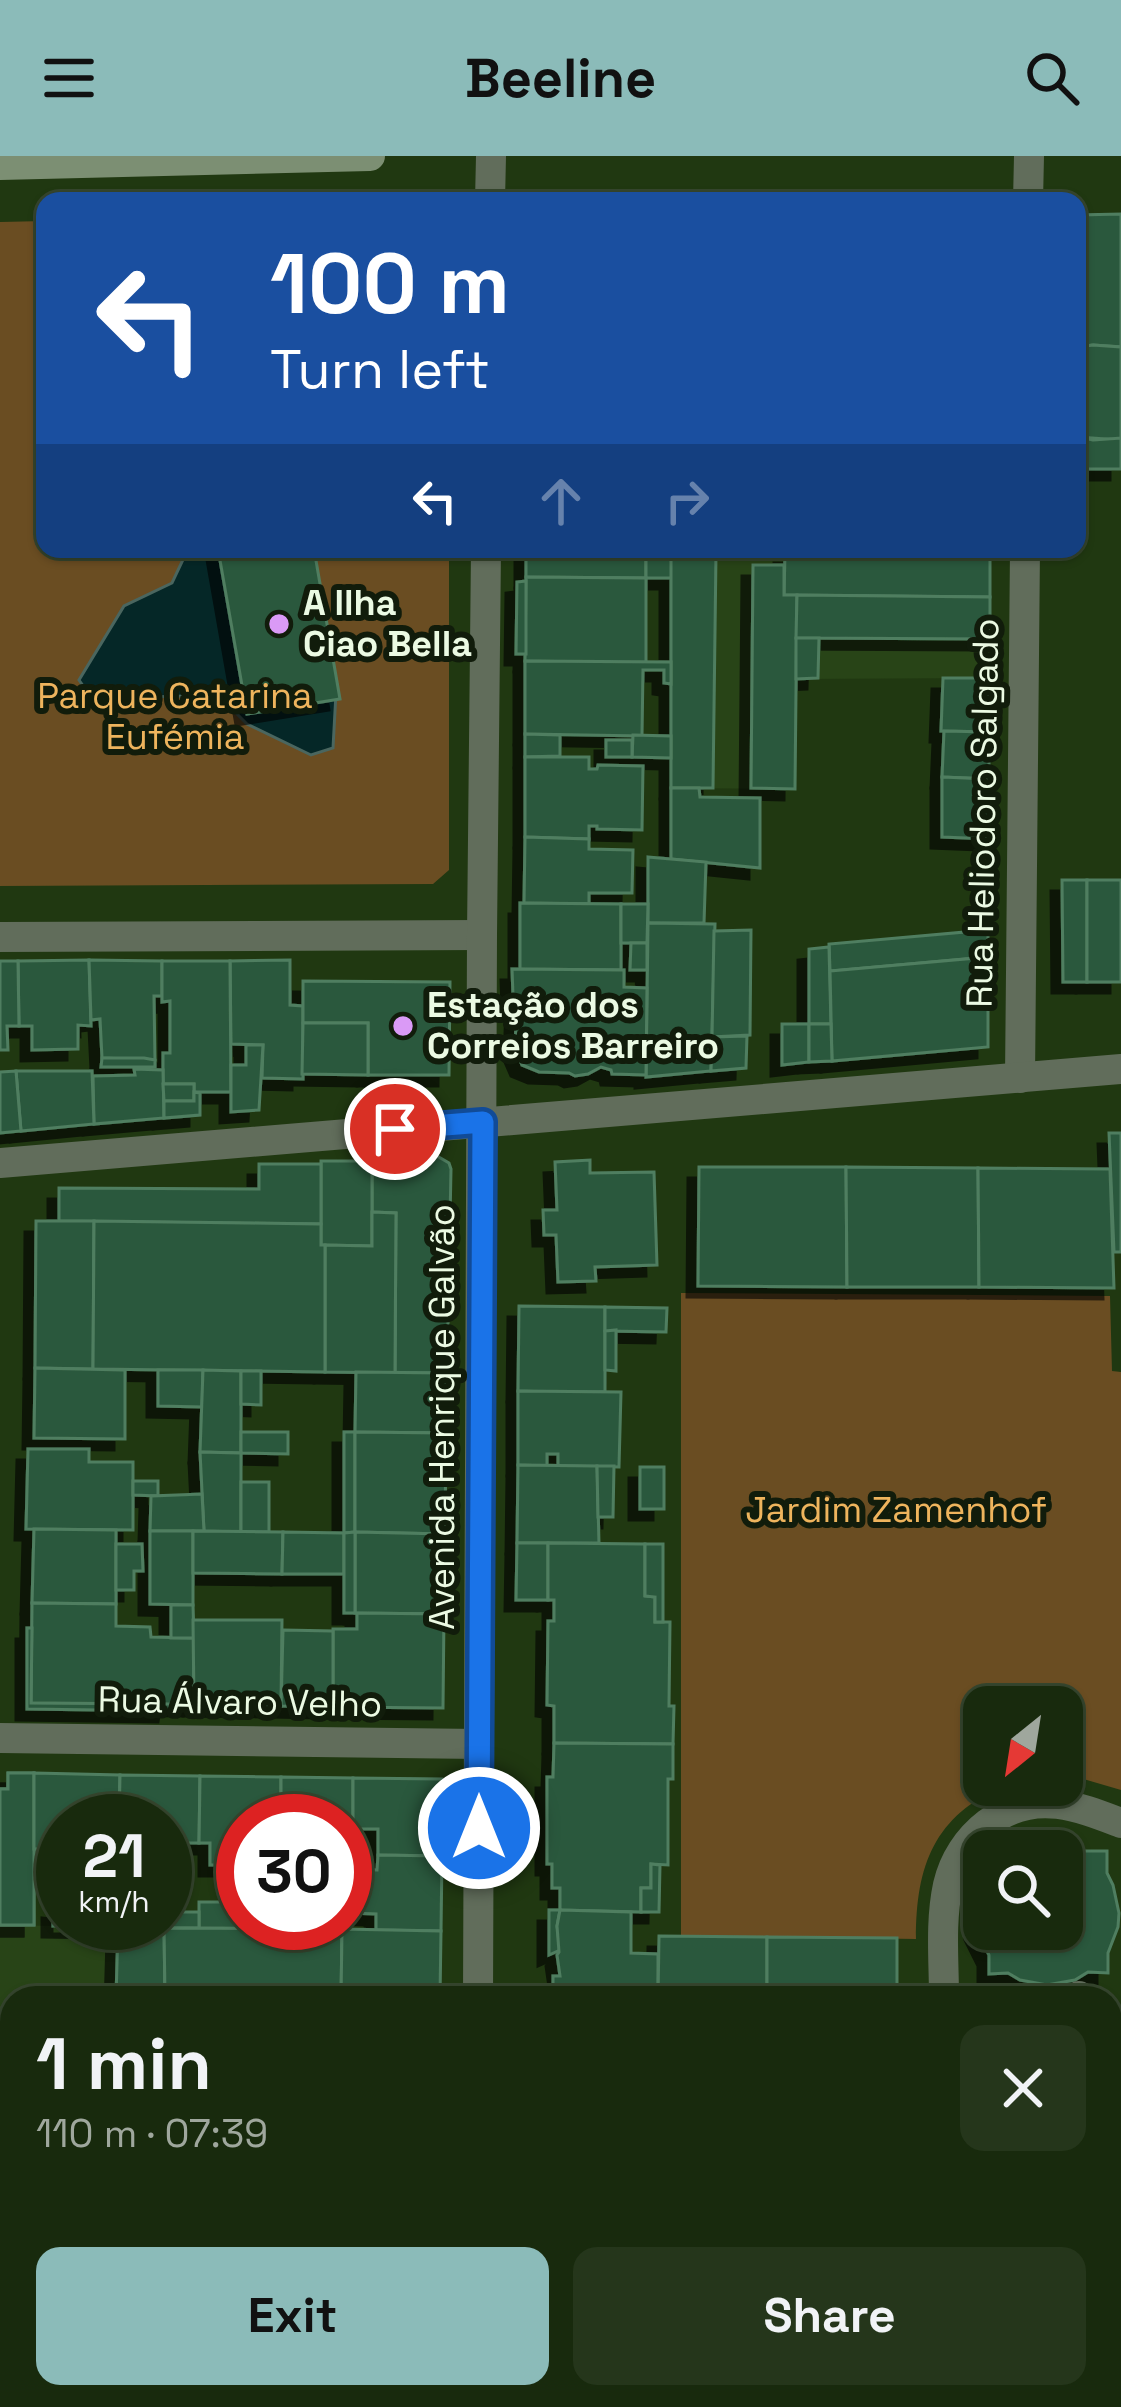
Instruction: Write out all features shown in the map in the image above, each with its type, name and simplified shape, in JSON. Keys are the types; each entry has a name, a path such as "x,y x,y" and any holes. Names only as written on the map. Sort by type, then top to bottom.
{"street":[{"path":"0,165 370,156"},
{"path":"490,192 491,156"},
{"path":"1028,192 1029,156"},
{"name":"Avenida Henrique Galvão","path":"478,1986 486,558"},
{"name":"Rua Heliodoro Salgado","path":"1020,1078 1025,558"},
{"path":"0,937 482,935"},
{"path":"0,1163 1121,1069"},
{"name":"Rua Álvaro Velho","path":"0,1738 479,1744"},
{"path":"944,1986 944,1908 949,1882 957,1858 974,1834 995,1817 1022,1806 1053,1803 1121,1823"}],"shaded area":[{"path":"671,558 990,558 989,678 796,679 795,789 671,788"},
{"path":"0,1925 36,1926 36,1950 164,1950 165,1986 0,1986"}],"green space":[{"name":"Parque Catarina Eufémia","path":"36,221 36,558 449,558 449,870 433,884 0,886 0,222"},
{"name":"Jardim Zamenhof","path":"681,1293 1110,1296 1112,1371 1121,1372 1121,1790 1083,1779 1083,1686 963,1686 963,1806 969,1806 946,1828 925,1866 916,1939 681,1935"}],"water":[{"path":"184,558 292,558 336,693 333,748 311,755 247,724 218,695 150,697 100,710 79,680 124,606 172,583"}],"building":[{"path":"1121,214 1121,347 1086,346 1086,215"},
{"path":"1086,346 1121,347 1119,440 1086,438"},
{"path":"1086,438 1121,438 1121,469 1086,469"},
{"name":"A Ilha Ciao Bella","path":"220,558 316,558 340,699 247,714"},
{"path":"526,558 646,558 646,578 526,577"},
{"path":"646,558 671,558 672,578 646,578"},
{"path":"671,558 716,558 713,788 671,788"},
{"path":"785,558 990,558 990,597 784,595"},
{"path":"753,565 784,565 784,595 797,595 795,789 751,788"},
{"path":"526,577 646,578 646,663 525,661"},
{"path":"526,581 526,654 516,654 517,582"},
{"path":"797,595 990,597 990,639 796,638"},
{"path":"796,638 819,638 818,678 796,679"},
{"path":"525,661 671,662 671,684 664,683 664,670 643,670 642,736 525,734"},
{"path":"943,678 989,678 989,732 941,731"},
{"path":"944,731 989,732 989,779 942,777"},
{"path":"525,734 560,735 560,756 525,757"},
{"path":"633,735 671,736 671,758 632,757"},
{"path":"606,740 632,740 632,757 606,757"},
{"path":"525,757 589,757 589,769 643,766 642,830 589,826 589,839 525,837"},
{"path":"942,777 989,779 989,839 942,837"},
{"path":"671,788 699,788 700,797 760,798 760,868 671,859"},
{"path":"525,837 589,839 589,849 633,850 632,893 589,893 589,904 524,903"},
{"path":"648,857 706,862 704,923 648,923"},
{"path":"1062,880 1087,880 1087,982 1063,982"},
{"path":"1087,880 1121,880 1121,982 1087,982"},
{"path":"520,903 621,904 621,970 520,969"},
{"path":"621,904 648,904 647,943 621,943"},
{"path":"648,923 715,924 711,1071 646,1077"},
{"path":"751,930 750,1035 712,1037 714,931"},
{"path":"988,930 988,957 830,971 829,944"},
{"path":"631,943 647,943 647,970 630,970"},
{"path":"829,947 831,1024 809,1024 809,949"},
{"path":"988,957 988,1047 832,1061 830,971"},
{"path":"89,960 91,1026 78,1025 78,1049 32,1050 32,1026 19,1026 18,961"},
{"path":"89,960 162,961 162,996 154,996 155,1060 102,1058 100,1019 91,1020"},
{"path":"290,960 290,1005 303,1006 303,1079 262,1078 263,1045 231,1044 230,961"},
{"path":"0,961 18,961 19,1026 7,1026 8,1050 0,1050"},
{"path":"162,961 230,961 231,1092 194,1092 194,1084 163,1084 163,1053 170,1053 170,1001 162,1002"},
{"path":"512,969 624,970 624,987 647,988 646,1075 612,1074 601,1067 575,1076 522,1065 515,1049 517,996 513,996"},
{"name":"Estação dos Correios Barreiro","path":"303,981 450,982 449,1075 368,1075 368,1023 303,1023"},
{"path":"303,1023 368,1023 368,1075 302,1074"},
{"path":"782,1024 809,1024 809,1062 782,1065"},
{"path":"809,1024 831,1024 832,1061 809,1062"},
{"path":"747,1036 746,1068 711,1071 712,1037"},
{"path":"246,1045 263,1045 259,1110 231,1112 231,1065 246,1065"},
{"path":"102,1058 144,1058 155,1060 155,1067 101,1067"},
{"path":"134,1069 163,1070 164,1118 94,1124 93,1076 135,1075"},
{"path":"16,1071 92,1071 94,1124 21,1131"},
{"path":"16,1071 21,1131 0,1133 0,1072"},
{"path":"163,1084 194,1084 194,1101 164,1101"},
{"path":"194,1092 200,1093 200,1115 164,1118 164,1101 194,1101"},
{"path":"1109,1133 1121,1133 1121,1252 1114,1252"},
{"path":"360,1155 437,1156 449,1163 447,1373 395,1373 396,1213 372,1212 372,1161 360,1161"},
{"path":"590,1160 590,1173 654,1172 657,1265 595,1267 596,1281 558,1282 556,1235 544,1235 543,1210 557,1210 555,1162"},
{"path":"321,1161 372,1161 372,1246 321,1245"},
{"path":"259,1164 321,1164 321,1224 59,1221 59,1188 259,1189"},
{"path":"699,1167 846,1167 847,1287 698,1286"},
{"path":"846,1167 978,1168 979,1287 847,1287"},
{"path":"978,1168 1110,1169 1114,1288 979,1287"},
{"path":"372,1212 396,1213 395,1373 325,1372 325,1245 372,1246"},
{"path":"36,1221 94,1221 93,1369 35,1368"},
{"path":"94,1221 321,1224 325,1372 93,1369"},
{"path":"519,1306 605,1307 605,1392 559,1392 560,1403 547,1403 548,1392 518,1391"},
{"path":"605,1307 667,1308 666,1332 605,1331"},
{"path":"616,1330 616,1371 605,1370 605,1331"},
{"path":"35,1368 125,1370 125,1439 34,1438"},
{"path":"158,1370 203,1370 202,1407 158,1406"},
{"path":"203,1370 241,1371 241,1453 200,1452"},
{"path":"241,1371 261,1371 261,1405 241,1404"},
{"path":"356,1372 447,1373 446,1433 355,1432"},
{"path":"518,1391 621,1392 619,1467 558,1466 558,1454 547,1454 547,1466 518,1465"},
{"path":"241,1432 288,1432 288,1454 241,1453"},
{"path":"344,1432 355,1432 355,1532 344,1533"},
{"path":"355,1432 446,1433 445,1534 355,1532"},
{"path":"28,1449 89,1449 89,1462 133,1462 133,1530 26,1529"},
{"path":"200,1452 241,1453 241,1532 204,1531"},
{"path":"518,1465 597,1466 599,1543 517,1543"},
{"path":"597,1466 614,1466 613,1517 598,1517"},
{"path":"640,1467 664,1467 664,1509 640,1509"},
{"path":"133,1481 158,1481 158,1496 133,1495"},
{"path":"241,1482 269,1482 269,1532 241,1532"},
{"path":"202,1494 204,1531 150,1531 151,1496"},
{"path":"34,1529 116,1530 116,1604 32,1603"},
{"path":"150,1531 193,1531 193,1605 150,1604"},
{"path":"193,1531 283,1532 282,1574 193,1573"},
{"path":"283,1532 344,1533 344,1574 282,1574"},
{"path":"355,1532 445,1534 444,1614 355,1613"},
{"path":"355,1532 355,1613 344,1613 344,1533"},
{"path":"517,1543 548,1543 548,1600 516,1600"},
{"path":"548,1543 645,1544 645,1596 655,1597 655,1622 670,1622 673,1744 554,1743 554,1706 547,1705 548,1621 554,1621 554,1600 548,1600"},
{"path":"116,1544 142,1544 143,1571 134,1571 134,1590 116,1590"},
{"path":"645,1544 663,1544 663,1622 655,1622 655,1597 645,1596"},
{"path":"32,1603 116,1604 116,1626 150,1627 151,1637 194,1638 194,1705 31,1703"},
{"path":"171,1605 193,1605 194,1638 171,1638"},
{"path":"357,1613 444,1614 443,1708 333,1707 333,1629 357,1629"},
{"path":"193,1620 282,1620 281,1706 194,1705"},
{"path":"27,1628 32,1628 31,1703 170,1704 169,1711 27,1709"},
{"path":"283,1630 333,1631 333,1707 281,1706"},
{"path":"554,1743 673,1744 668,1865 651,1864 651,1888 641,1888 641,1912 560,1910 560,1888 552,1888 552,1864 547,1864 547,1777 553,1777"},
{"path":"8,1773 34,1773 34,1925 0,1925 0,1789 8,1789"},
{"path":"8,1773 34,1773 34,1925 0,1925 0,1789 8,1789"},
{"path":"34,1773 120,1775 120,1794 36,1794 34,1849"},
{"path":"120,1775 200,1776 199,1843 192,1843 192,1794 120,1794"},
{"path":"200,1776 281,1777 281,1794 216,1794 216,1865 210,1865 210,1843 199,1843"},
{"path":"281,1777 353,1778 353,1794 281,1794"},
{"path":"353,1778 442,1779 442,1856 378,1855 372,1794 353,1794"},
{"path":"1083,1851 1107,1851 1107,1873 1119,1913 1108,1953 1108,1973 1088,1972 1075,1980 1047,1985 1008,1973 989,1974 986,1950 1083,1950"},
{"path":"378,1855 442,1856 441,1931 376,1930 372,1870 377,1870"},
{"path":"651,1864 660,1865 659,1912 641,1912 641,1888 651,1888"},
{"path":"199,1902 216,1902 216,1928 199,1928"},
{"path":"549,1910 560,1910 560,1950 549,1955"},
{"path":"560,1910 631,1912 631,1953 658,1954 658,1986 553,1986 553,1976 560,1976"},
{"path":"192,1912 199,1912 199,1928 192,1928"},
{"path":"192,1928 216,1928 216,1950 342,1950 341,1986 165,1986 164,1950 192,1950"},
{"path":"372,1930 441,1931 440,1986 341,1986 342,1950 372,1950"},
{"path":"659,1936 767,1937 767,1986 658,1986"},
{"path":"767,1937 897,1938 897,1986 767,1986"},
{"path":"117,1950 164,1950 165,1986 116,1986"}],"place":[{"name":"A Ilha Ciao Bella","path":"279,624"},
{"name":"Estação dos Correios Barreiro","path":"403,1026"}],"route":[{"path":"395,1129 483,1122 479,1828"}]}
